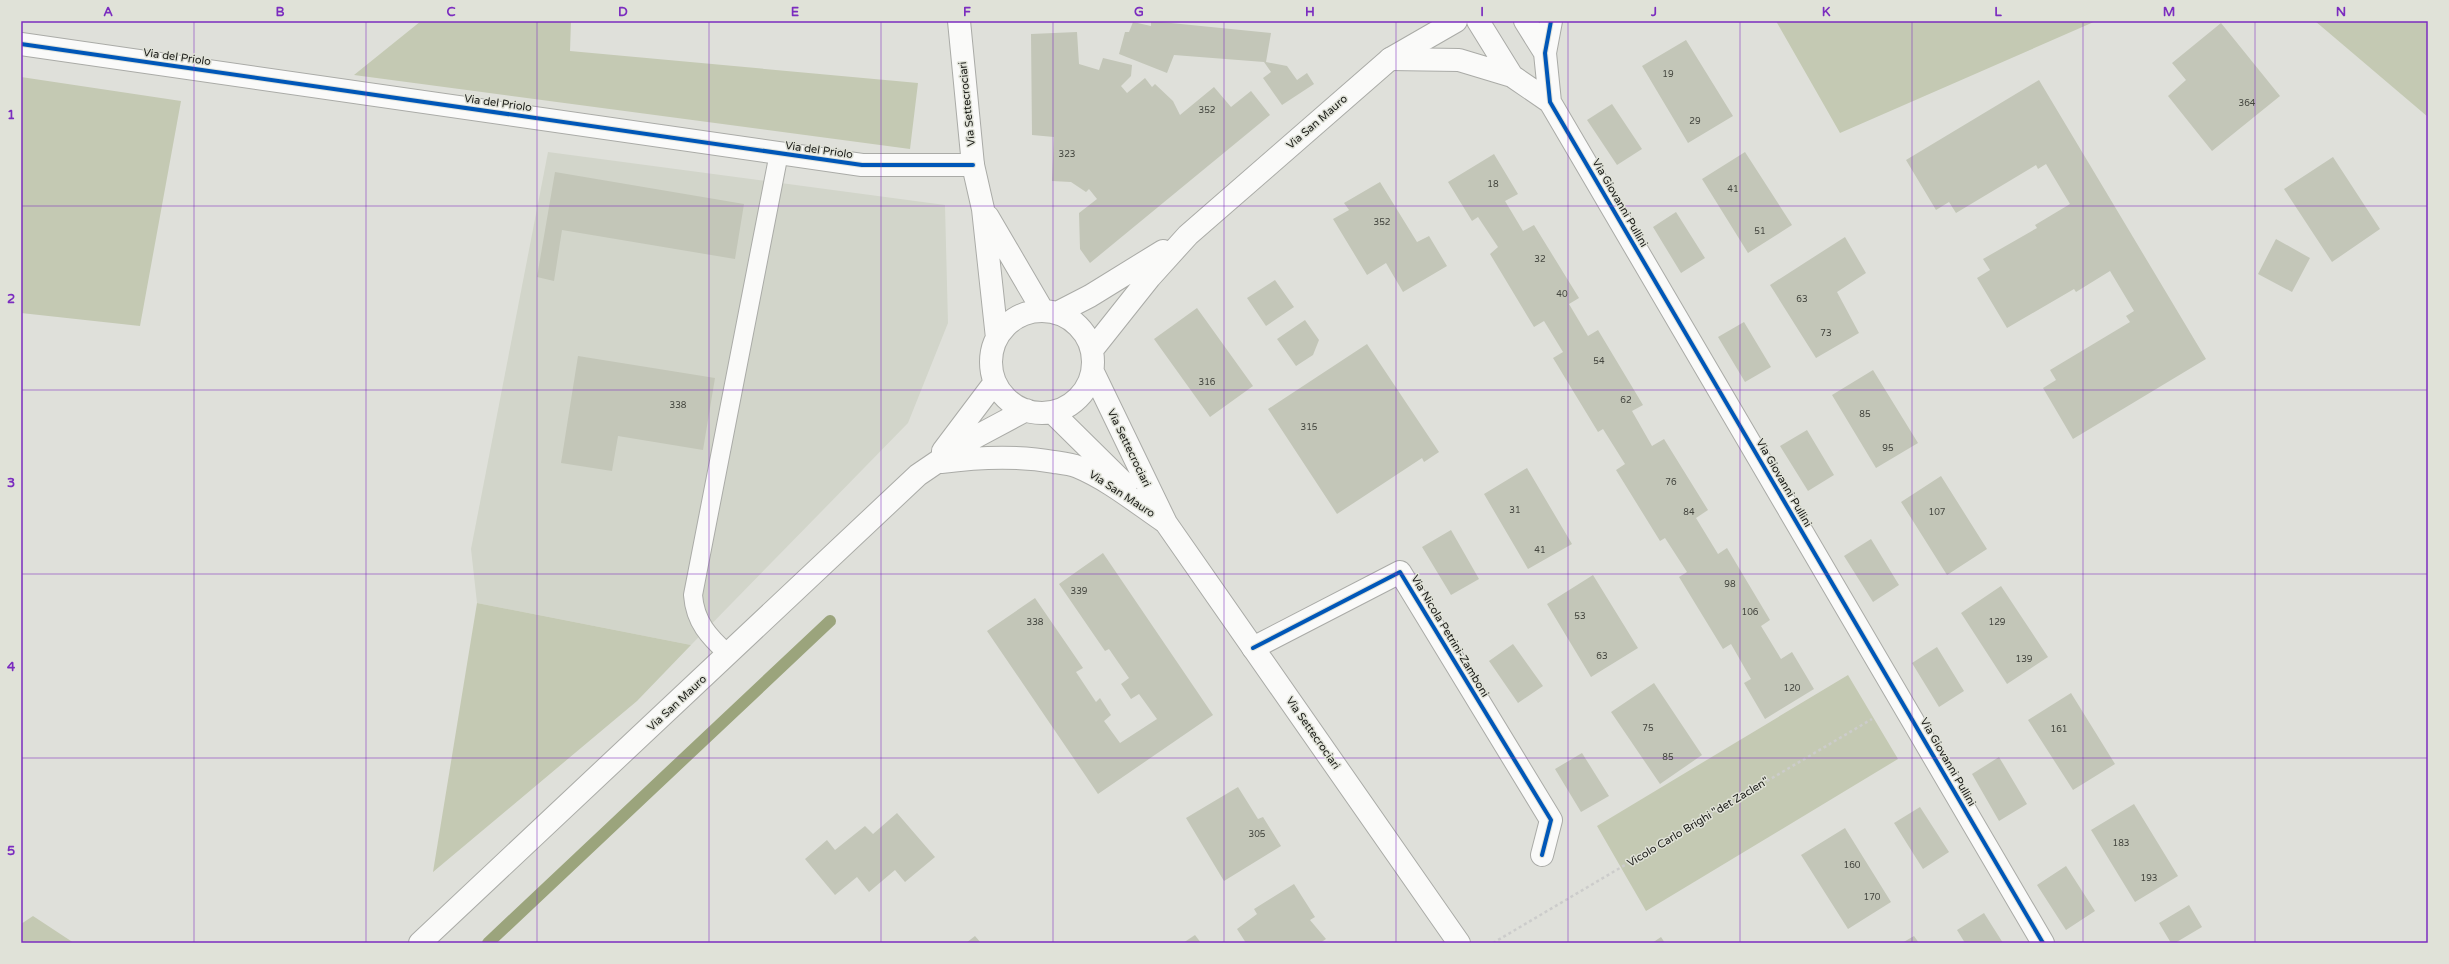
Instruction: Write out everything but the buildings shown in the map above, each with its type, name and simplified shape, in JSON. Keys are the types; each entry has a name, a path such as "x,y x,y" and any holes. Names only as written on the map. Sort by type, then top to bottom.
{"main road":[{"name":"Via Settecrociari","path":"959,21 973,165 984,209 997,338"},
{"name":"Via San Mauro","path":"1092,350 1150,277 1188,235 1390,59 1456,21"},
{"name":"Via Giovanni Pullini","path":"1478,21 1512,76"},
{"name":"Via Giovanni Pullini","path":"1525,21 1545,53"},
{"name":"Via Giovanni Pullini","path":"1551,21 1545,53 1550,102 2044,943"},
{"name":"Via del Priolo","path":"21,44 862,165 973,165"},
{"name":"Via Giovanni Pullini","path":"1390,59 1459,60 1512,76 1550,102"},
{"name":"Via Settecrociari","path":"984,209 1050,312"},
{"name":"Via San Mauro","path":"1050,312 1090,296 1188,235"},
{"path":"1050,312 1080,327 1088,338 1092,350 1092,372 1088,386 1078,398 1066,407 1052,412 1026,410 1013,404 995,382 991,367 992,352 997,338 1008,324 1023,315 1050,312"},
{"name":"Via Settecrociari","path":"1092,372 1166,523 1459,943"},
{"name":"Via San Mauro","path":"420,943 934,462 995,382"},
{"name":"Via San Mauro","path":"934,462 1026,410"},
{"name":"Via Settecrociari","path":"1052,412 1166,523"},
{"name":"Via San Mauro","path":"934,462 980,457 1007,457 1034,458 1077,466 1108,483 1166,523"},
{"name":"Via Nicola Petrini-Zamboni","path":"1253,648 1400,572 1552,820 1542,855"}],"lane":[{"path":"728,654 714,641 699,622 694,609 693,595 779,153"}],"shaded area":[{"path":"548,152 945,205 948,323 908,423 691,645 477,603 471,549"}],"green space":[{"path":"421,21 571,21 570,51 918,83 910,149 354,75"},
{"path":"1776,21 2096,21 1840,133"},
{"path":"2315,21 2425,21 2428,27 2428,117"},
{"path":"21,77 181,101 140,326 21,313"},
{"path":"477,603 691,645 637,701 433,872"},
{"path":"1848,675 1898,759 1646,911 1597,826"},
{"path":"33,916 74,943 21,943 21,924"}],"waterway":[{"path":"488,943 830,621"}],"cycle path":[{"path":"1551,21 1545,53 1550,102 2043,943"},
{"path":"21,44 862,165 973,165"},
{"path":"1253,648 1400,572 1551,820 1542,855"}]}
